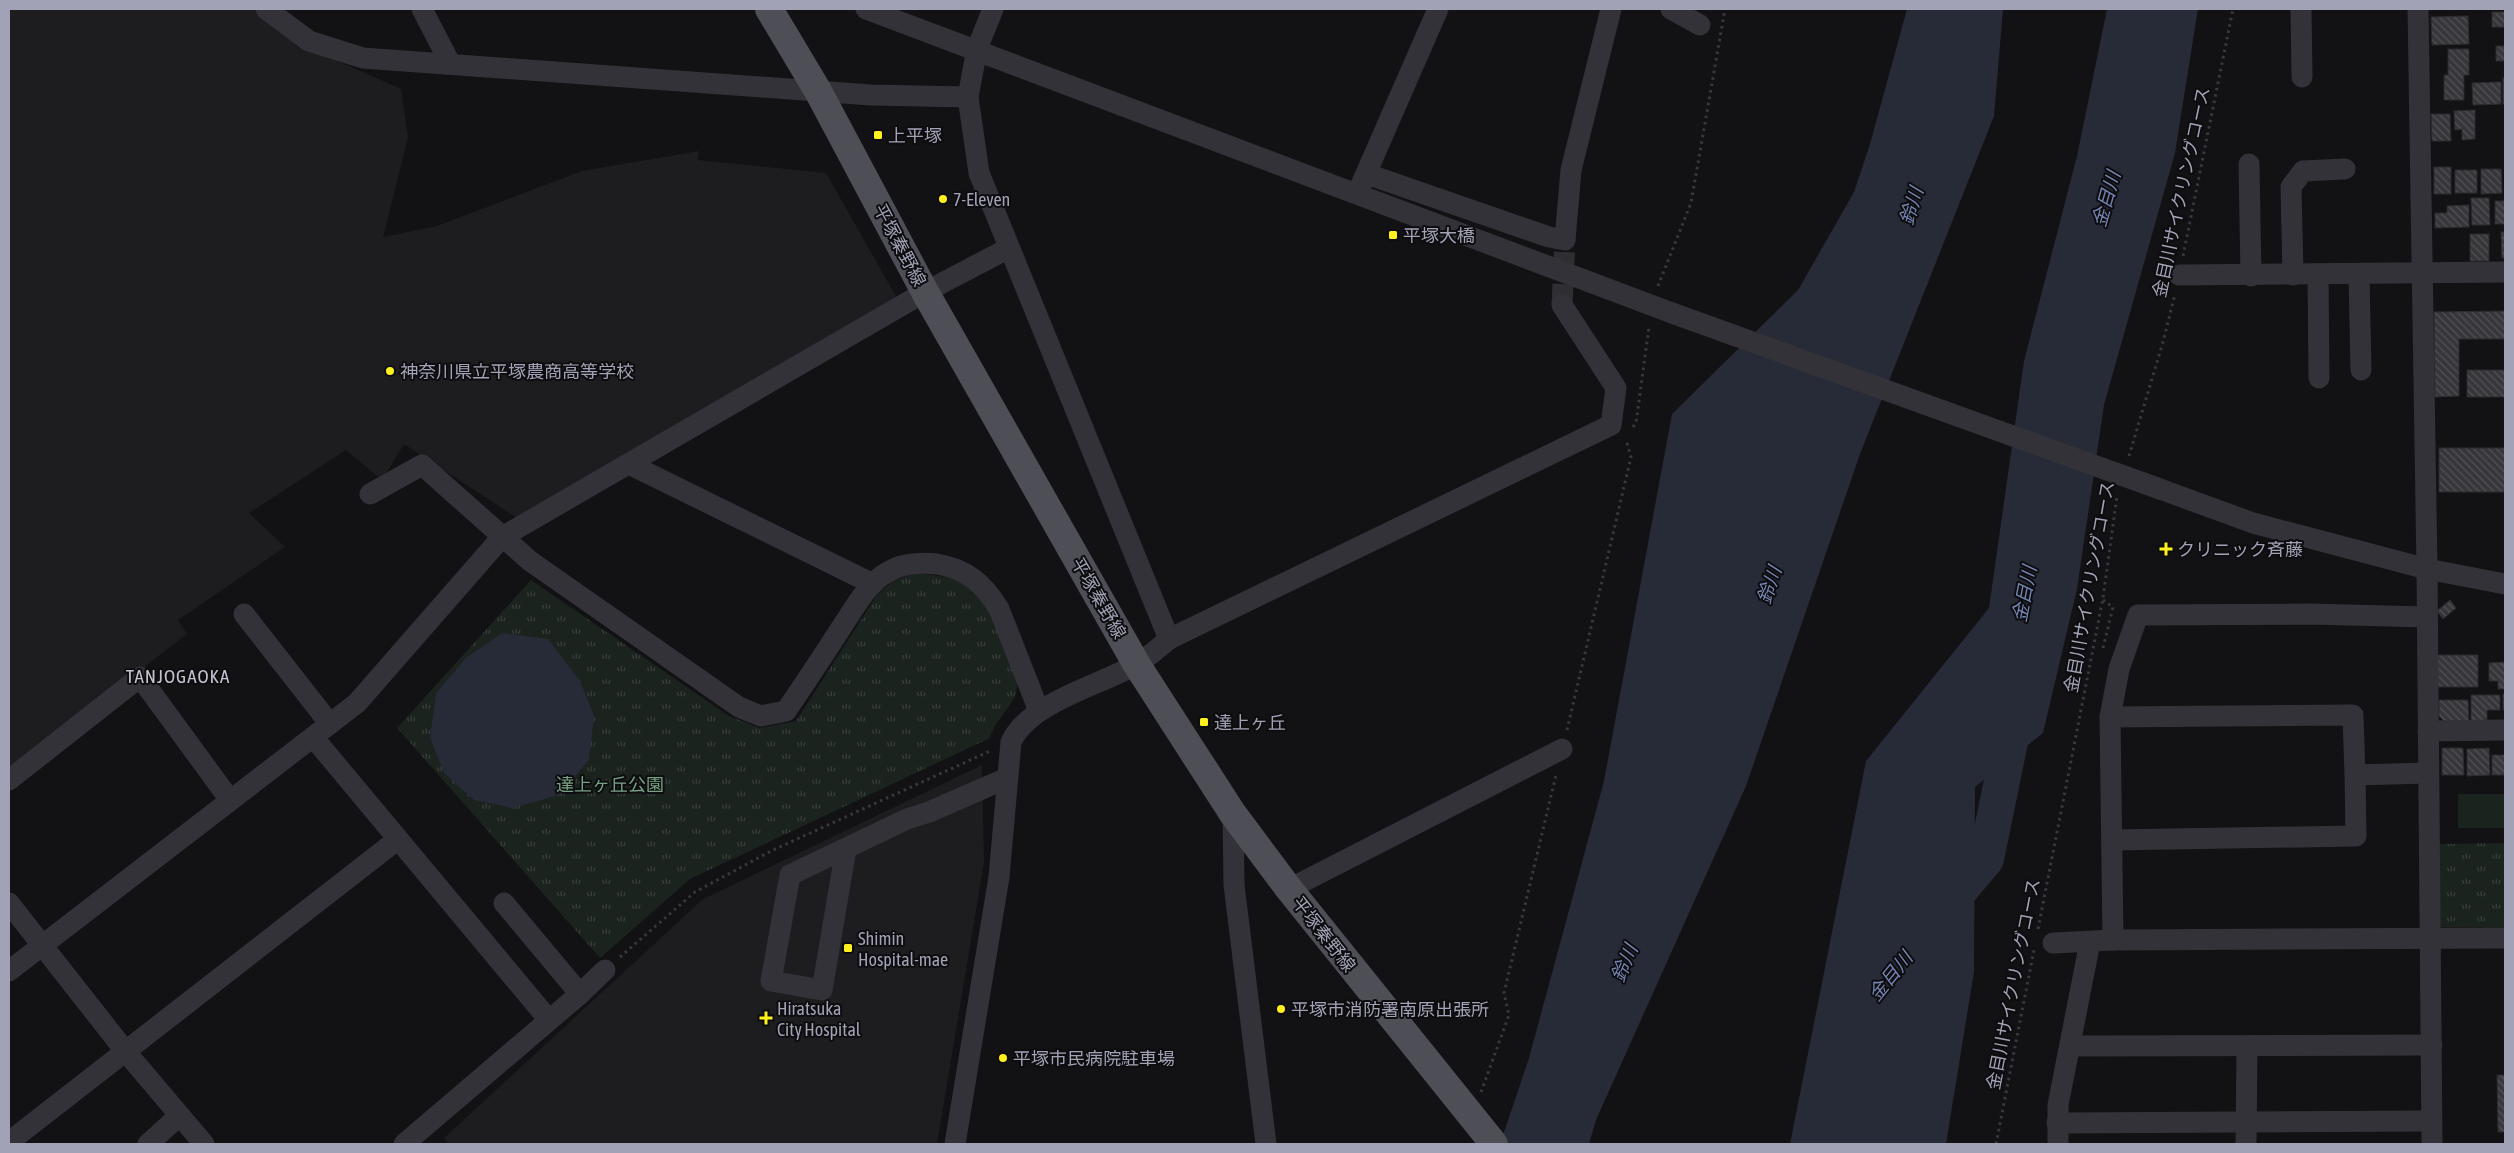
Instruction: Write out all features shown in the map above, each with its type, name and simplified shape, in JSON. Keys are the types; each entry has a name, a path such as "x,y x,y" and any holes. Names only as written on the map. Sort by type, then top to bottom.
{"main road":[{"name":"平塚秦野線","path":"769,9 818,91 925,292 1137,664 1233,814 1289,889 1480,1129"}],"street":[{"path":"266,9 309,41 363,58 871,95 968,97"},
{"path":"422,9 450,63"},
{"path":"866,9 977,49 1672,313 2253,523 2427,569 2505,584"},
{"path":"993,9 977,49 968,97 979,173 1168,639"},
{"path":"1354,193 1367,174 1438,9"},
{"path":"1367,174 1549,237 1565,240 1571,170 1611,9"},
{"path":"1671,9 1700,25"},
{"path":"2300,9 2302,78"},
{"path":"2418,9 2427,569 2432,1144"},
{"path":"2249,164 2251,276"},
{"path":"2293,275 2291,187 2303,171 2345,169"},
{"path":"9,971 357,703 502,536 925,292 1009,248"},
{"path":"2179,275 2251,276 2505,272"},
{"path":"2318,274 2319,378"},
{"path":"2359,274 2361,370"},
{"path":"955,1144 1000,877 1007,778 1011,742 1016,732 1039,711 1137,664 1168,639 1611,425 1616,388 1562,305"},
{"path":"628,464 873,584"},
{"path":"370,494 422,465 530,561 739,707 761,716 786,711 873,584 886,572 924,562 962,571 978,580 990,594 999,609 1039,711"},
{"path":"244,614 330,724"},
{"path":"2113,940 2110,717 2119,669 2138,616 2310,614 2427,617"},
{"path":"9,780 140,677 230,800"},
{"path":"2110,717 2353,715 2356,836 2112,840"},
{"path":"2428,731 2505,730"},
{"path":"313,737 549,1020"},
{"path":"1289,889 1562,749"},
{"path":"2355,775 2428,773"},
{"path":"846,849 822,990 771,981 790,875 907,820 1007,778"},
{"path":"1233,814 1234,885 1237,920 1266,1144"},
{"path":"9,1142 397,840"},
{"path":"9,903 126,1052 204,1144"},
{"path":"504,903 580,994"},
{"path":"2041,943 2113,940 2505,938"},
{"path":"2058,1144 2058,1105 2090,942"},
{"path":"414,1141 605,970"},
{"path":"2070,1046 2432,1045"},
{"path":"2246,1144 2247,1046"},
{"path":"148,1144 179,1116"},
{"path":"2058,1123 2247,1120 2432,1121"}],"path":[{"path":"1657,288 1692,203 1725,9"},
{"name":"金目川サイクリングコース","path":"2127,462 2163,342 2179,275 2232,9"},
{"path":"1480,1129 1509,1015 1504,993 1632,457 1624,435"},
{"name":"金目川サイクリングコース","path":"1996,1144 2041,943 2103,598 2115,504 2120,487"},
{"path":"2101,655 2113,607"},
{"path":"2089,669 2094,667"},
{"path":"605,970 695,892 773,850 1011,742"}],"shaded area":[{"name":"神奈川県立平塚農商高等学校","path":"9,9 253,9 299,44 401,89 408,137 383,237 437,226 582,171 699,151 698,160 826,173 897,298 517,518 404,444 382,480 346,450 249,513 285,547 178,620 187,634 9,771"},
{"name":"Hiratsuka City Hospital","path":"982,765 984,862 937,1144 449,1144 444,1138 703,899"}],"green space":[{"name":"達上ヶ丘公園","path":"915,573 952,578 968,584 982,596 997,626 1009,653 1017,685 1010,706 992,731 990,738 690,879 600,958 397,728 531,580 729,716 760,728 796,721 877,595 893,581"},
{"path":"2458,794 2505,794 2505,828 2458,828"},
{"path":"2505,843 2505,927 2440,927 2440,844"}],"water":[{"name":"鈴川","path":"1907,9 2003,9 1994,116 1860,454 1746,786 1596,1120 1589,1144 1500,1144 1529,1058 1604,781 1672,414 1798,290 1854,192 1870,144"},
{"path":"2107,9 2198,9 2175,153 2104,405 2077,589 2043,733 1975,787 1974,972 1946,1144 1790,1144 1866,761 1989,608 2024,361 2077,156"},
{"path":"502,633 548,639 580,681 594,716 589,760 559,795 512,808 474,800 444,773 430,738 436,693 466,658"}],"building":[{"path":"2492,12 2505,12 2505,27 2492,27"},
{"path":"2468,16 2469,44 2432,45 2431,17"},
{"path":"2496,46 2505,46 2505,61 2496,61"},
{"path":"2448,49 2469,49 2469,75 2464,75 2464,100 2444,100 2444,75 2448,75"},
{"path":"2503,78 2505,78 2505,104 2503,104"},
{"path":"2501,82 2501,104 2473,105 2472,83"},
{"path":"2475,110 2475,139 2462,140 2462,129 2455,130 2454,111"},
{"path":"2431,114 2450,114 2451,141 2432,141"},
{"path":"2434,167 2451,167 2451,194 2434,194"},
{"path":"2481,169 2501,169 2502,193 2481,194"},
{"path":"2455,170 2477,170 2477,193 2455,193"},
{"path":"2471,198 2489,198 2490,225 2472,225"},
{"path":"2495,201 2505,201 2505,224 2495,224"},
{"path":"2469,205 2469,227 2435,228 2435,213 2447,213 2447,206"},
{"path":"2501,232 2505,232 2505,258 2502,258"},
{"path":"2470,234 2489,234 2489,261 2470,261"},
{"path":"2505,311 2505,339 2459,339 2459,396 2435,397 2434,312"},
{"path":"2467,370 2505,370 2505,397 2467,397"},
{"path":"2439,448 2505,448 2505,492 2439,492"},
{"path":"2450,600 2456,608 2443,619 2437,611"},
{"path":"2437,655 2478,655 2478,687 2438,687"},
{"path":"2505,662 2505,689 2498,689 2498,681 2489,681 2489,663"},
{"path":"2503,694 2505,694 2505,710 2503,710"},
{"path":"2471,695 2500,695 2500,710 2487,710 2487,721 2471,721"},
{"path":"2439,700 2468,700 2469,722 2445,722 2439,716"},
{"path":"2442,748 2463,748 2464,775 2442,775"},
{"path":"2489,748 2490,775 2467,776 2467,749"},
{"path":"2492,755 2505,755 2505,775 2492,775"},
{"path":"2497,1075 2505,1075 2505,1132 2498,1132"}],"waterway":[{"name":"金目川","path":"1942,911 1986,859 2012,732 2013,713"}],"tunnel":[{"path":"1562,305 1565,240"}],"place":[{"name":"上平塚","path":"878,135"},
{"name":"7-Eleven","path":"943,199"},
{"name":"平塚大橋","path":"1393,235"},
{"name":"神奈川県立平塚農商高等学校","path":"390,371"},
{"name":"クリニック斉藤","path":"2166,549"},
{"name":"達上ヶ丘","path":"1204,722"},
{"name":"Shimin Hospital-mae","path":"848,948"},
{"name":"平塚市消防署南原出張所","path":"1281,1009"},
{"name":"Hiratsuka City Hospital","path":"766,1018"},
{"name":"平塚市民病院駐車場","path":"1003,1058"}],"district":[{"name":"TANJOGAOKA","path":"178,676"}]}
